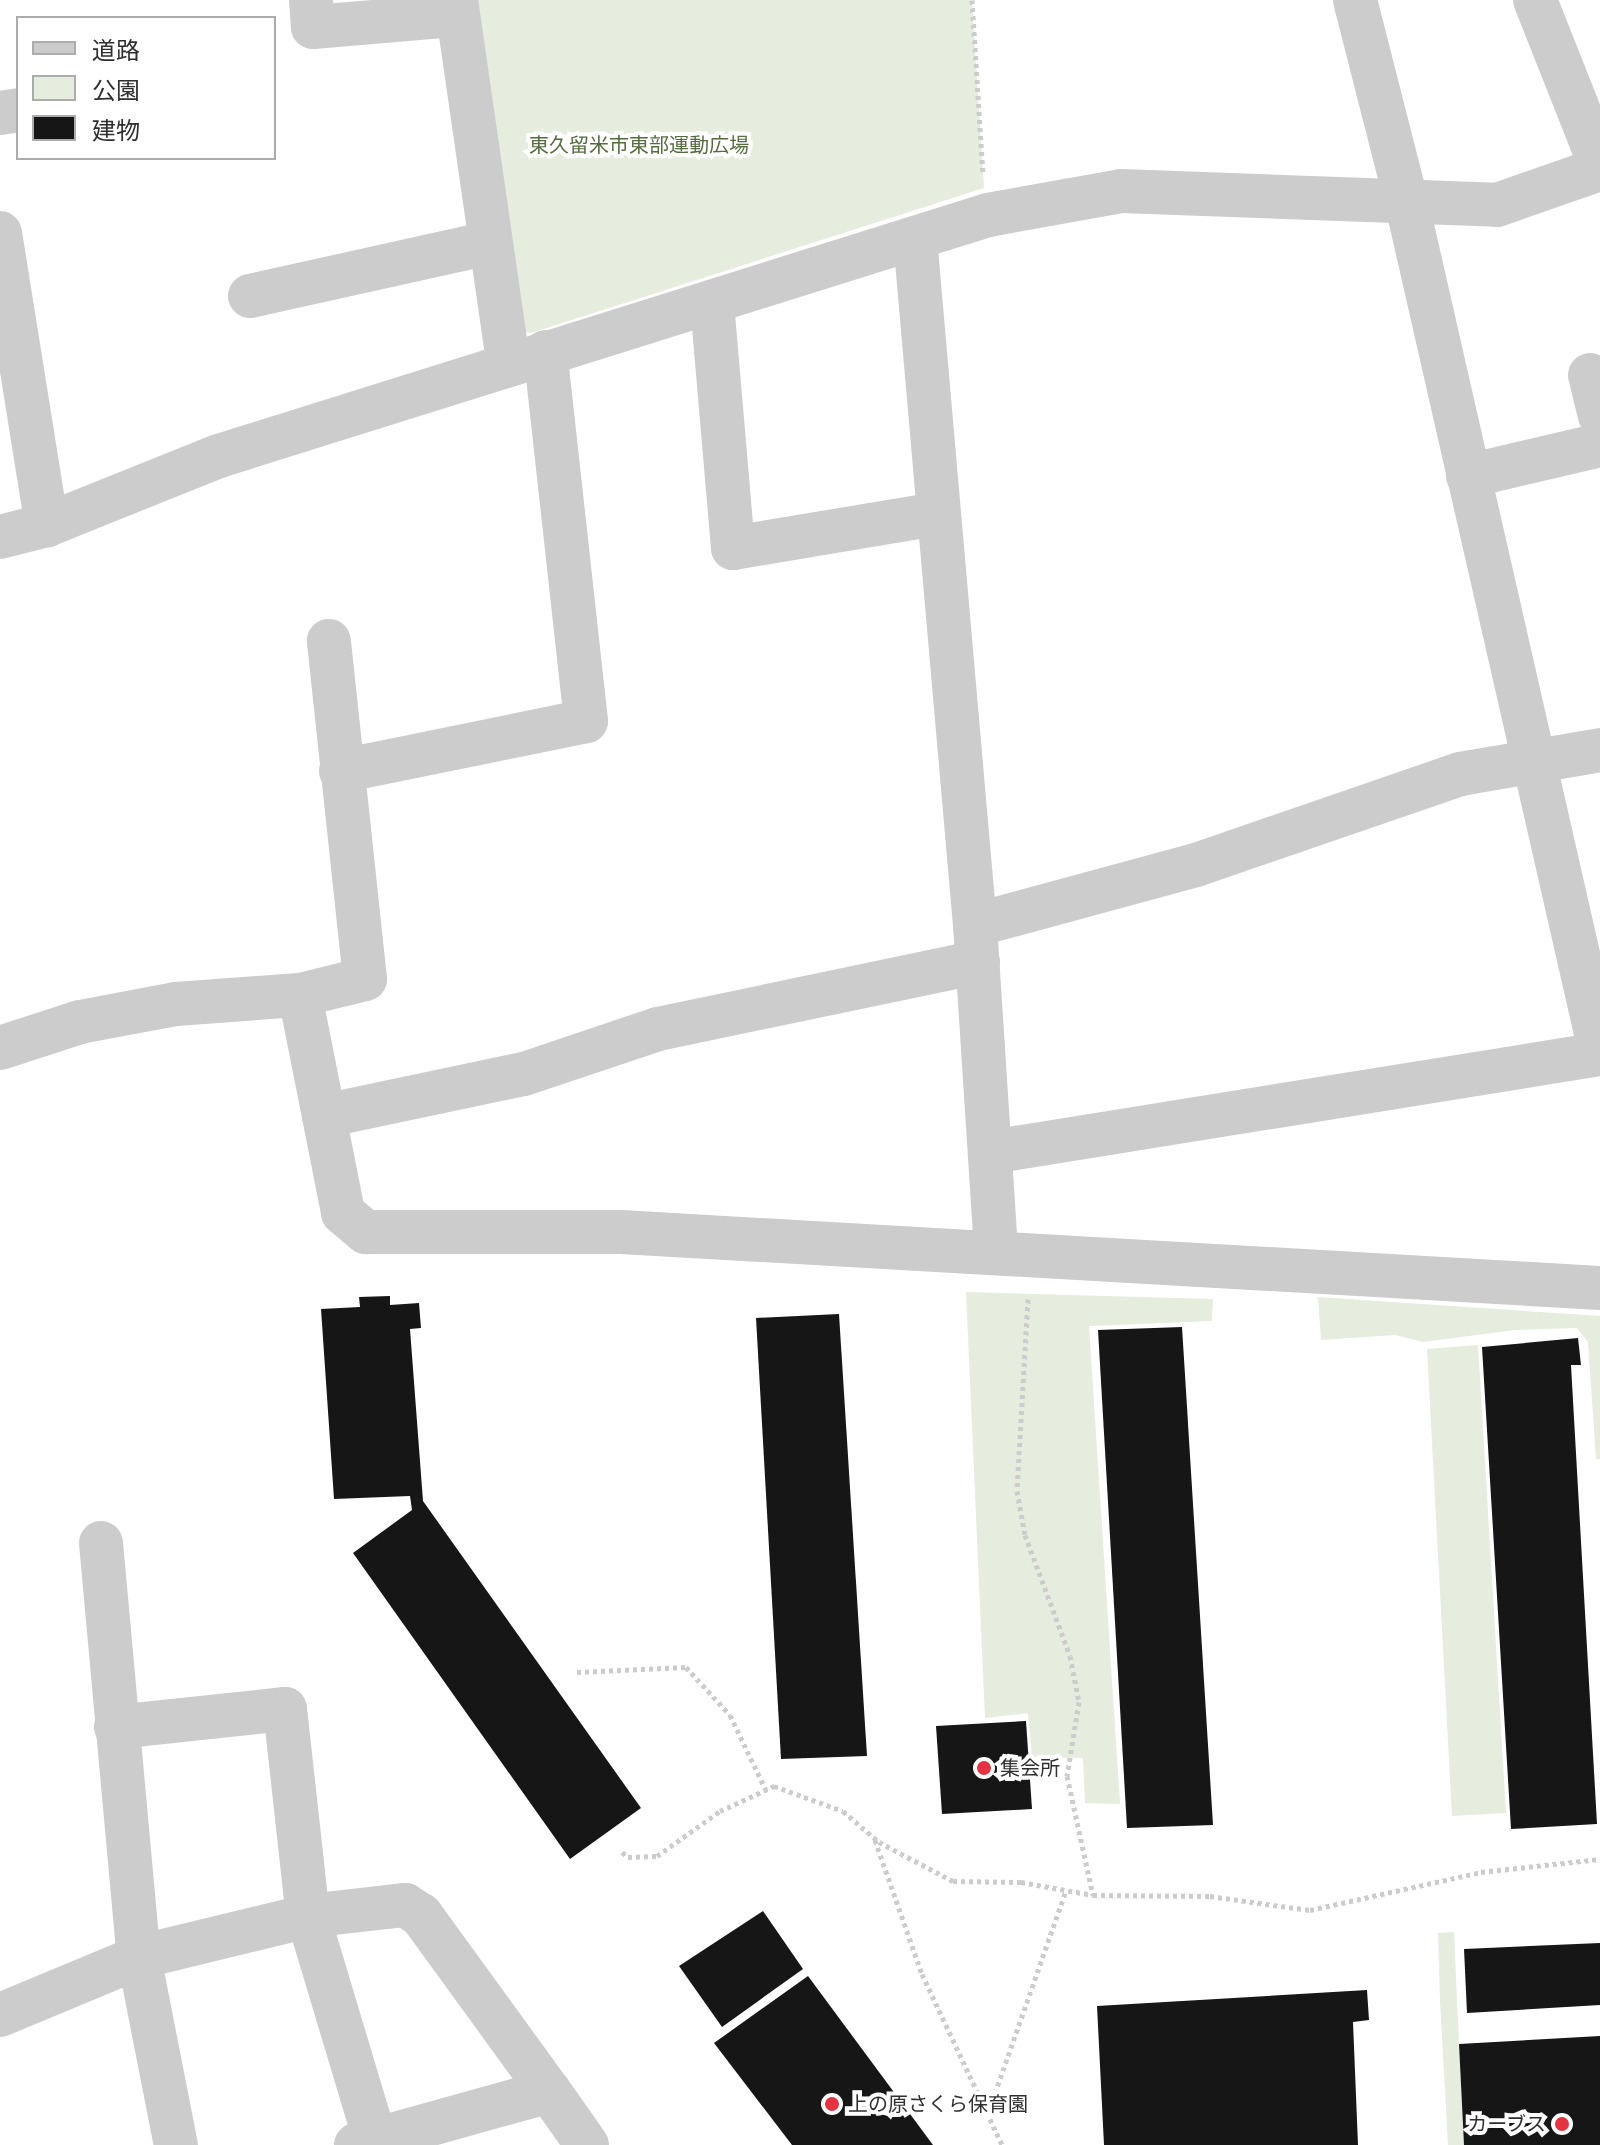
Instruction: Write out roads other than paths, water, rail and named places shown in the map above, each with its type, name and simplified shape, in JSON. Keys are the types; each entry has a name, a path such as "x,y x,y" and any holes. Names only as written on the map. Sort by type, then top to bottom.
{"street":[{"path":"311,0 313,27 456,8 490,243 526,357 586,721 341,771"},
{"path":"991,1152 1600,1052 1587,936 1531,760 1407,204 1355,0"},
{"path":"0,537 47,525 219,456 526,357 712,303 988,215 1121,191 1497,205 1600,167 1535,0"},
{"path":"0,233 47,525"},
{"path":"915,238 977,943 996,1250"},
{"path":"250,296 490,243"},
{"path":"712,303 733,548 937,514"},
{"path":"1468,476 1600,445"},
{"path":"0,1048 80,1022 176,1004 300,995 365,979 329,641"},
{"path":"324,1116 524,1074 658,1029 977,943 1460,774 1600,750"},
{"path":"300,995 343,1213 366,1232 621,1232 996,1250 1600,1288"},
{"path":"101,1543 139,1957 176,2145"},
{"path":"116,1727 285,1709 308,1916 365,2142 549,2091"},
{"path":"0,2015 139,1957 308,1916 405,1905 421,1915 587,2145"}],"place":[{"name":"集会所","path":"984,1768"},
{"name":"上の原さくら保育園","path":"832,2104"},
{"name":"カーブス","path":"1562,2124"}],"park label":[{"name":"東久留米市東部運動広場","path":"639,145"}]}
